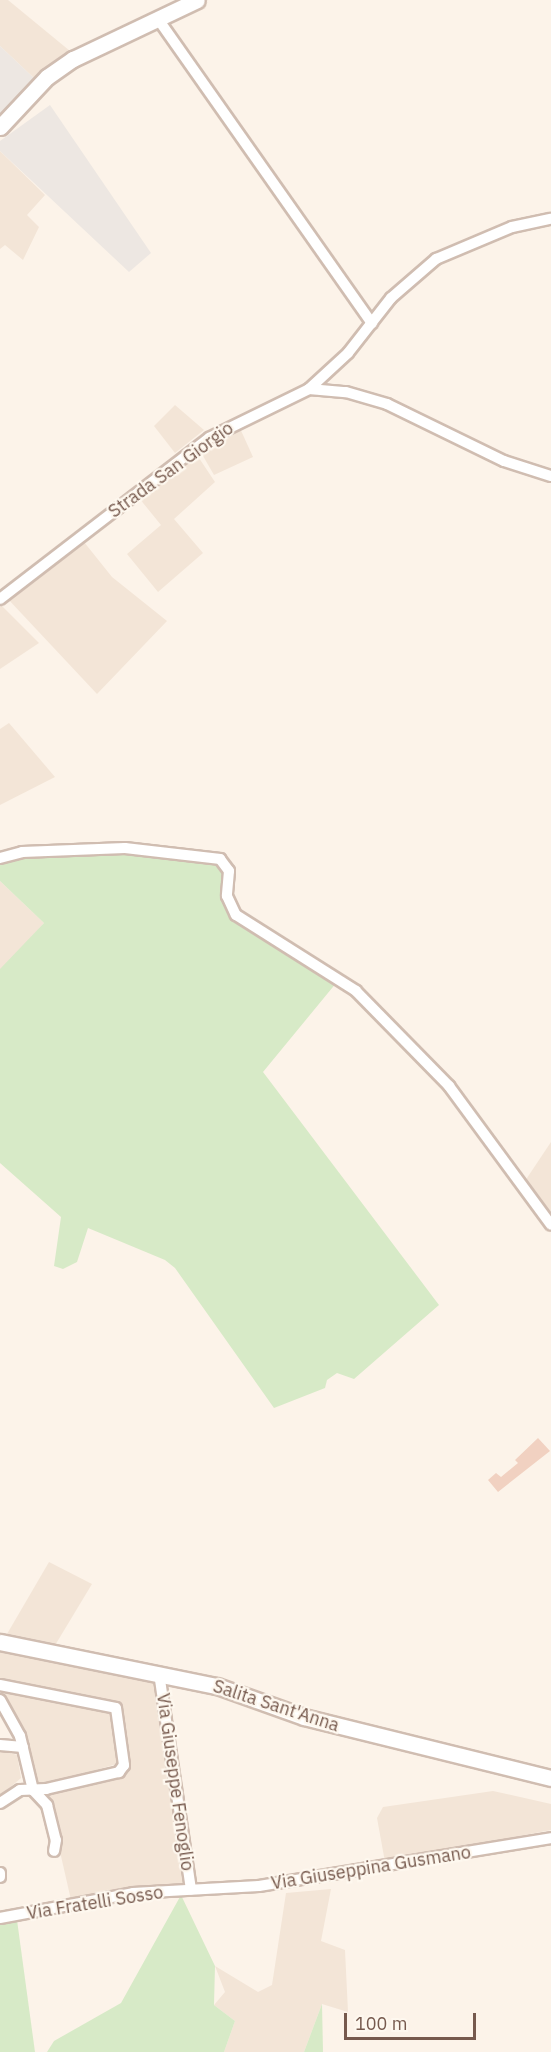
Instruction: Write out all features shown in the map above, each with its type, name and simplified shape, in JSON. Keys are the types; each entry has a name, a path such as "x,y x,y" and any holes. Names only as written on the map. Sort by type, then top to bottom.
{"street":[{"path":"0,127 47,78 74,59 197,0"},
{"path":"158,19 370,327"},
{"name":"Strada San Giorgio","path":"0,598 209,438 309,389 370,327 391,298 436,259 512,227 551,219"},
{"path":"309,389 346,392 387,404 504,460 551,476"},
{"path":"0,858 22,852 124,848 220,859 228,871 227,896 236,915 356,991 449,1086 551,1226"},
{"name":"Salita Sant'Anna","path":"0,1642 159,1673 239,1692 323,1723 551,1778"},
{"name":"Via Giuseppe Fenoglio","path":"159,1673 191,1890"},
{"path":"0,1684 116,1708 124,1765 120,1772 9,1794 0,1803"},
{"path":"0,1700 23,1747 33,1790 47,1805 56,1840 54,1851"},
{"path":"0,1745 23,1747"},
{"name":"Via Giuseppina Gusmano","path":"191,1890 259,1886 551,1838"},
{"name":"Via Fratelli Sosso","path":"0,1918 134,1893 191,1890"}],"shaded area":[{"path":"0,0 8,0 70,51 35,79 0,46"},
{"path":"0,46 35,79 0,117"},
{"path":"50,105 151,253 129,272 0,151 0,141"},
{"path":"0,151 45,195 27,215 39,227 23,260 5,245 0,249"},
{"path":"175,405 204,430 175,453 154,426"},
{"path":"238,424 253,457 214,475 199,449"},
{"path":"195,452 215,482 174,519 203,553 158,592 127,554 161,525 139,498"},
{"path":"84,542 112,577 167,621 97,694 7,598"},
{"path":"0,604 39,643 0,669"},
{"path":"9,723 55,777 0,805 0,729"},
{"path":"0,881 44,923 2,970 0,969"},
{"path":"551,1142 551,1214 525,1181"},
{"path":"49,1562 92,1584 54,1647 7,1634"},
{"path":"0,1647 152,1677 185,1887 71,1900 48,1799 51,1794 121,1777 131,1768 120,1704 0,1678"},
{"path":"5,1688 113,1711 120,1763 38,1787 27,1742 1,1692"},
{"path":"0,1750 17,1755 21,1778 0,1796"},
{"path":"493,1791 551,1804 551,1830 385,1862 377,1818 383,1807"},
{"path":"331,1889 321,1941 345,1950 348,2012 322,2004 304,2052 224,2052 235,2021 214,2005 225,1992 215,1966 258,1992 272,1985 286,1893"}],"green space":[{"path":"126,852 208,858 224,868 224,898 236,918 265,941 337,982 263,1072 439,1305 354,1379 337,1373 327,1380 325,1388 274,1408 175,1268 165,1260 88,1228 77,1262 63,1269 54,1266 61,1217 0,1163 0,969 44,923 0,881 0,864 24,856"},
{"path":"181,1895 215,1966 214,2005 235,2021 224,2052 47,2052 54,2041 121,2003"},
{"path":"17,1920 35,2052 0,2052 0,1924"},
{"path":"322,2004 323,2052 304,2052"}],"building":[{"path":"538,1438 550,1451 498,1492 488,1480 496,1473 501,1477 518,1463 515,1460"}]}
